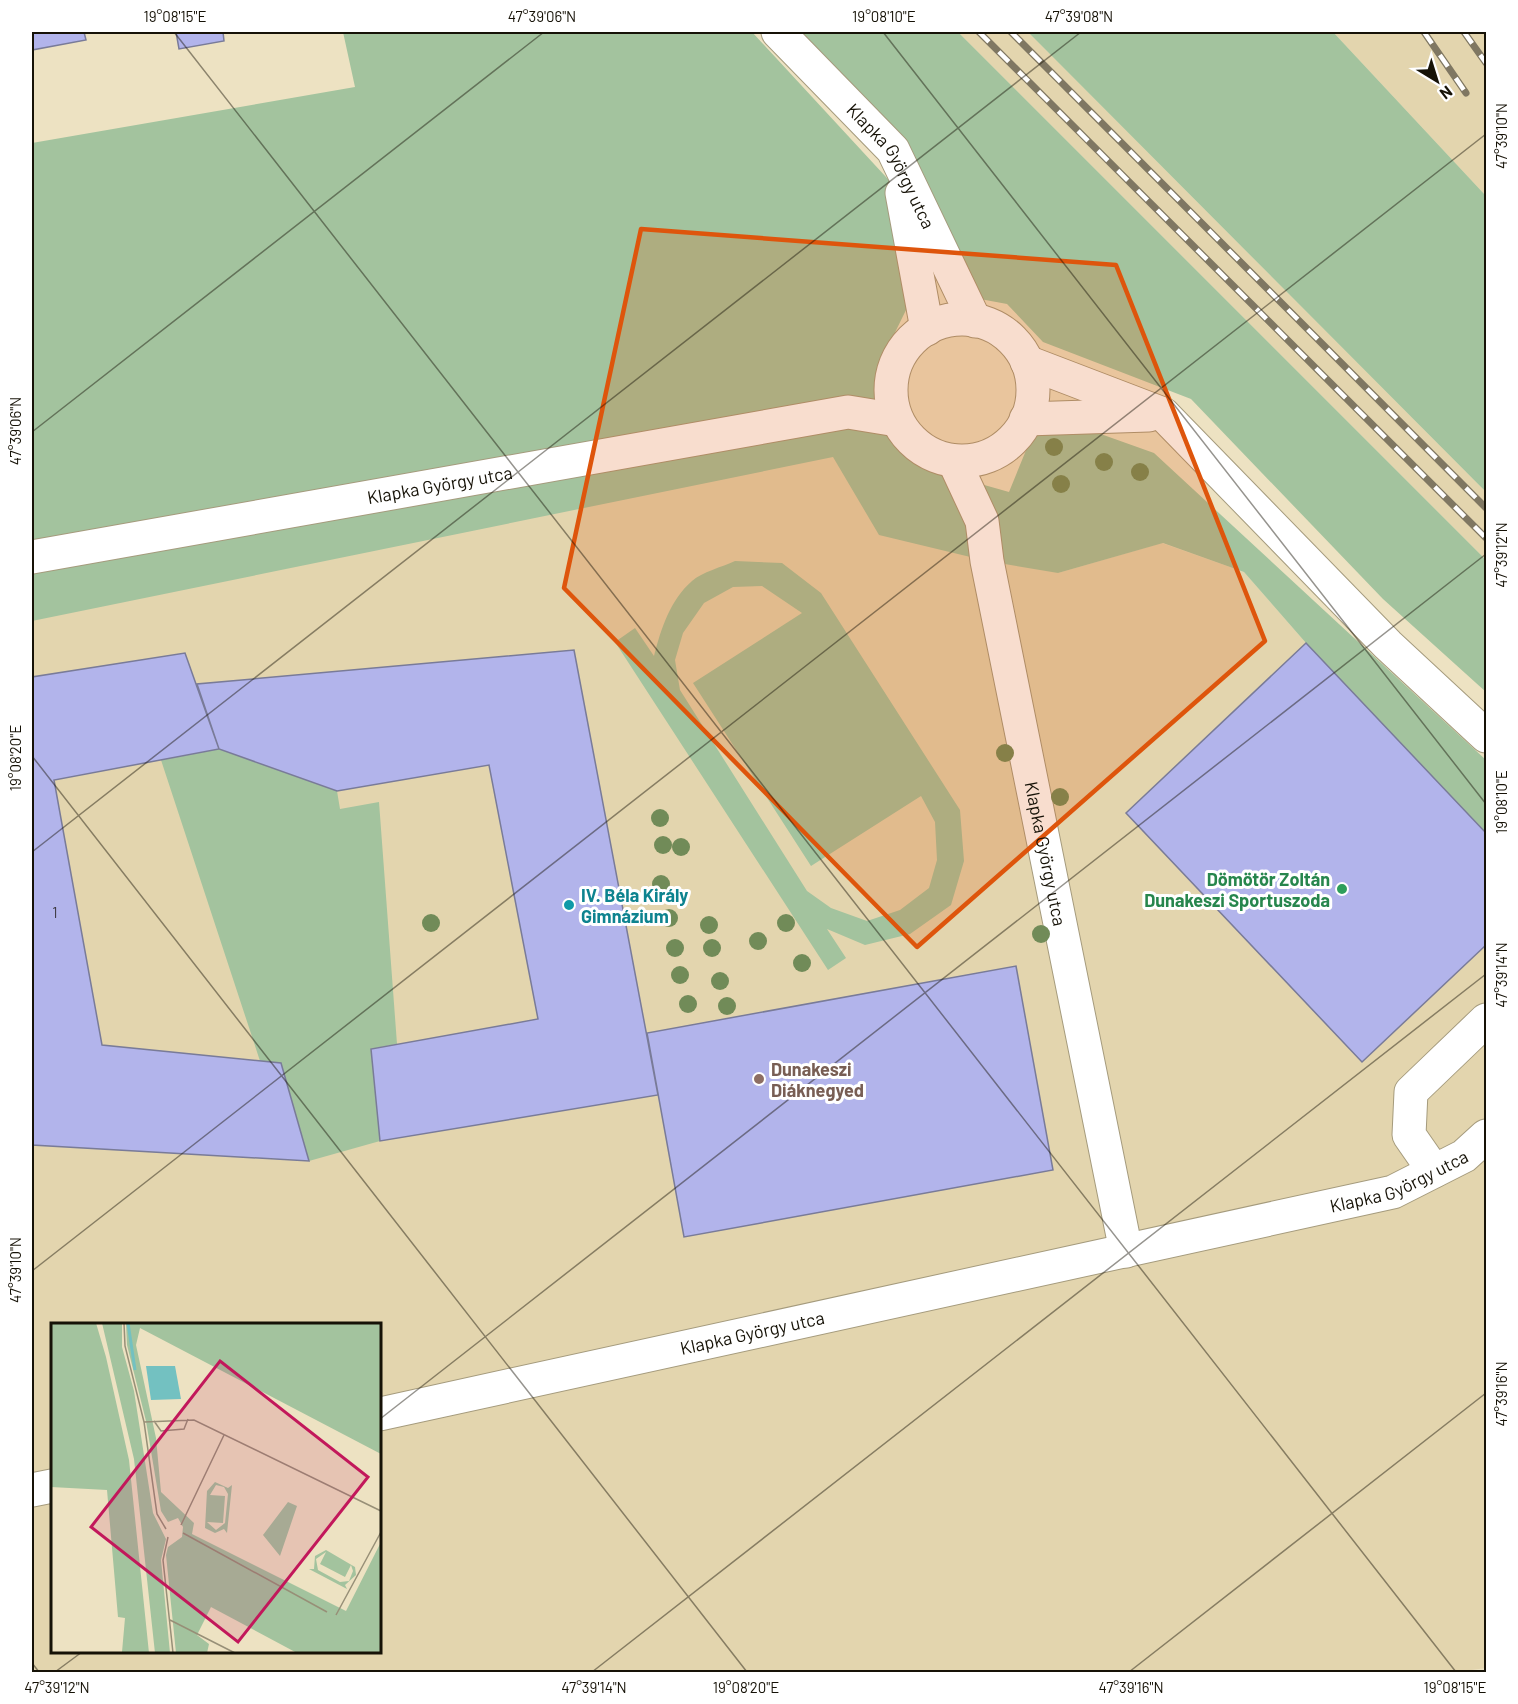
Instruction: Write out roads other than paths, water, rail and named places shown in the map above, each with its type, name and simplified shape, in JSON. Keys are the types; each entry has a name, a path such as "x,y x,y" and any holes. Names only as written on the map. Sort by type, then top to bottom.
{"street":[{"name":"Klapka György utca","path":"778,32 894,150 975,321"},
{"path":"894,150 927,329"},
{"path":"975,321 996,327 1014,343 1027,362 1032,381 1032,400 1026,419 1016,436 1001,450 979,460 954,461 930,454 911,440 897,420 891,400 892,379 898,358 910,341 927,329 942,322 975,321"},
{"path":"1027,362 1163,414 1388,645 1486,736"},
{"name":"Klapka György utca","path":"848,412 892,379"},
{"name":"Klapka György utca","path":"32,557 848,412 897,420"},
{"path":"1026,419 1163,414"},
{"name":"Klapka György utca","path":"954,461 982,520 987,561 1126,1251"},
{"path":"1434,1171 1409,1135 1411,1092 1486,1020"},
{"name":"Klapka György utca","path":"381,1414 1393,1192 1464,1156 1486,1136"},
{"path":"32,1490 51,1486"}],"railway":[{"path":"979,32 1486,538"},
{"path":"1011,32 1486,508"},
{"path":"1424,32 1466,93"},
{"path":"1464,32 1486,63"}],"place":[{"name":"Dömötör Zoltán Dunakeszi Sportuszoda","path":"1342,889"},
{"name":"IV. Béla Király Gimnázium","path":"569,905"},
{"name":"Dunakeszi Diáknegyed","path":"759,1079"}]}
